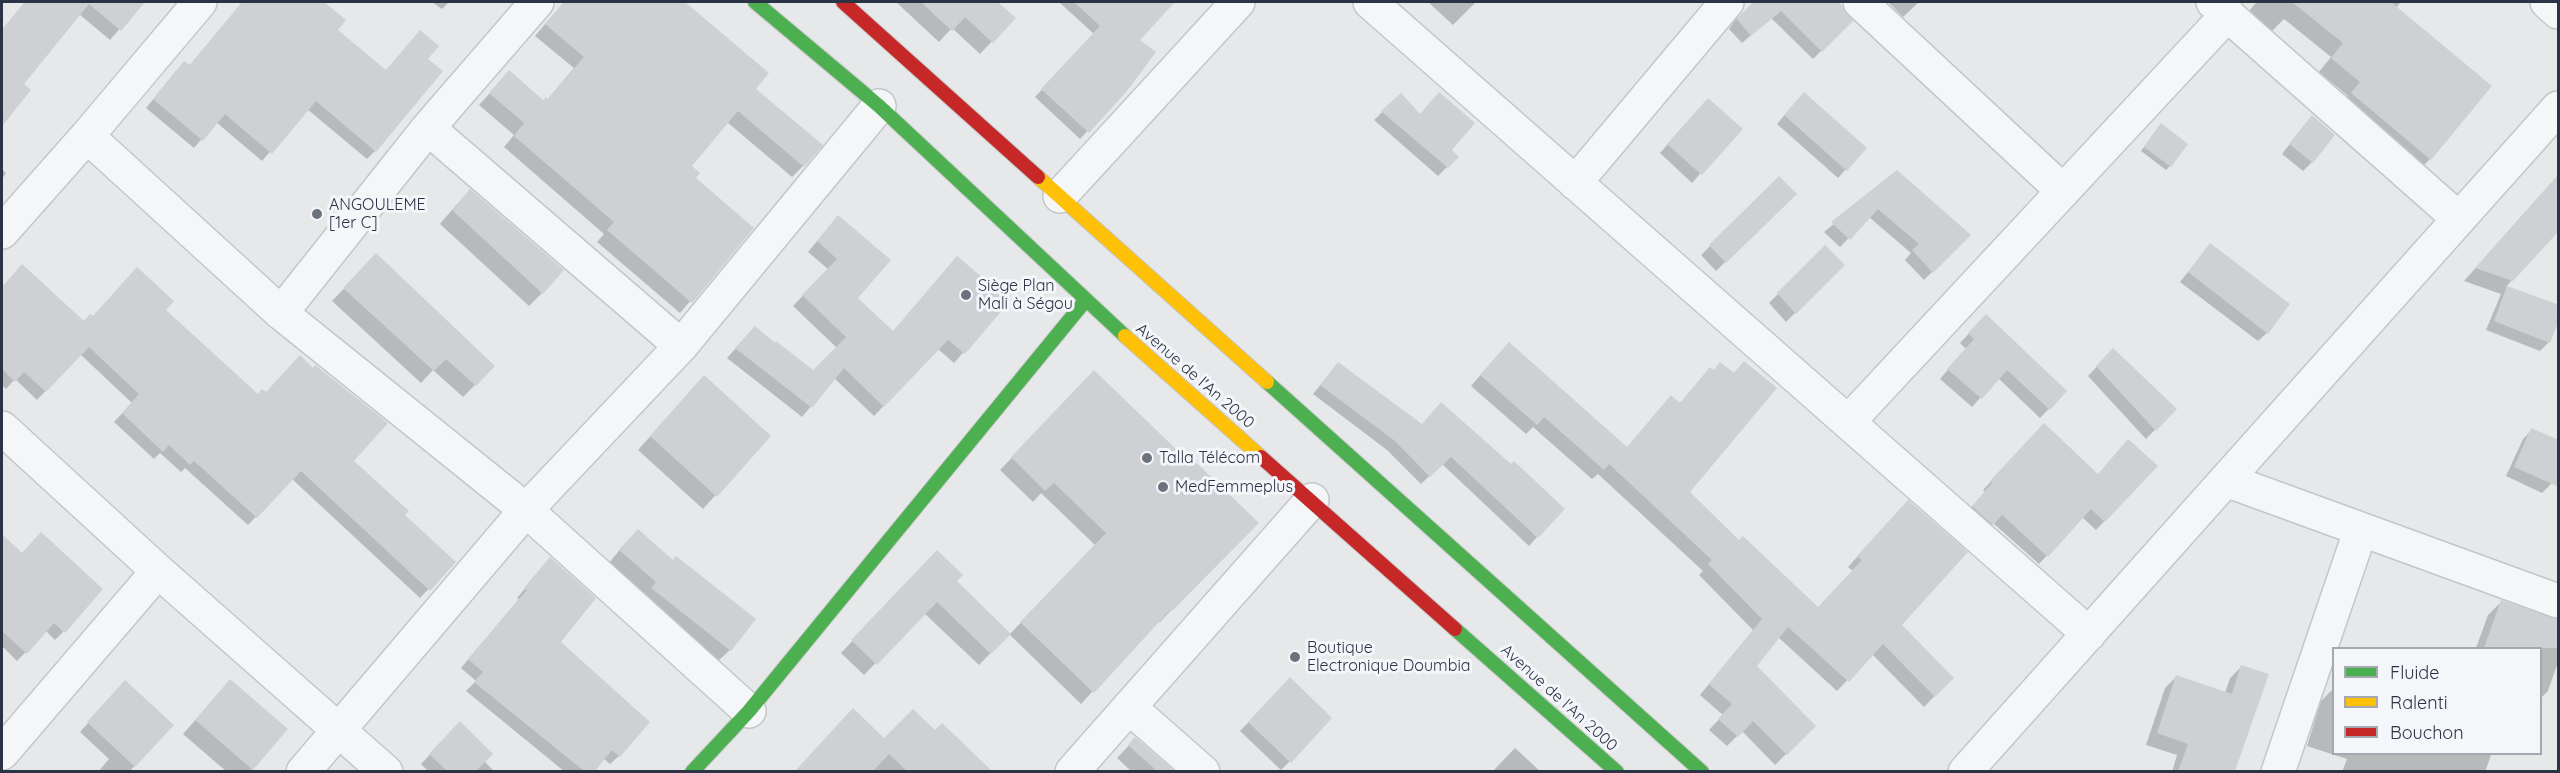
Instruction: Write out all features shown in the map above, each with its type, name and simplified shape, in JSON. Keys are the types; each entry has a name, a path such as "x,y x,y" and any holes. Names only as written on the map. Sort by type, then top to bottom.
{"main road":[{"name":"Avenue de l'An 2000","path":"755,2 879,106 1085,301 1617,771"},
{"path":"845,2 1702,771"},
{"path":"692,771 748,711 1085,301"}],"street":[{"path":"2,232 200,2"},
{"path":"281,313 428,128 537,2"},
{"path":"1060,196 1238,2"},
{"path":"1370,2 2089,634"},
{"path":"1575,183 1727,2"},
{"path":"1860,2 2063,191"},
{"path":"2547,2 2559,12"},
{"path":"1848,422 2063,191 2221,8 2459,219"},
{"path":"303,771 526,510 681,346 879,106"},
{"path":"1965,771 2459,219 2545,142 2559,108"},
{"path":"428,128 681,346"},
{"path":"87,136 281,313 526,510 748,711"},
{"path":"2,428 158,571 386,771"},
{"path":"2226,480 2559,601"},
{"path":"1072,771 1312,500"},
{"path":"2278,771 2361,530"},
{"path":"2,752 158,571"},
{"path":"1129,707 1203,771"}],"building":[{"path":"25,2 145,2 121,31 89,4 24,84 31,90 2,126 2,30"},
{"path":"242,2 324,2 346,20 338,30 386,70 420,30 439,46 428,59 443,71 376,152 316,101 272,154 225,114 203,141 153,99 184,61 190,65"},
{"path":"564,2 685,2 769,73 756,89 823,145 804,167 738,111 692,166 700,173 696,178 754,228 692,303 607,230 614,222 514,136 524,123 489,93 509,70 543,100 546,97 548,99 584,57 545,24"},
{"path":"921,2 998,2 1016,18 993,43 965,17 952,31"},
{"path":"1074,2 1175,2 1140,40 1156,52 1127,91 1089,133 1041,89 1100,26"},
{"path":"1753,2 1839,2 1853,21 1822,52 1781,11 1751,36 1737,19"},
{"path":"2292,2 2391,2 2492,86 2431,160 2351,93 2360,82 2331,58 2343,43"},
{"path":"1439,92 1475,123 1452,150 1459,157 1448,168 1381,111 1401,93 1420,114"},
{"path":"1804,92 1867,148 1847,171 1784,115"},
{"path":"1708,98 1743,129 1702,175 1667,144"},
{"path":"2312,115 2335,135 2313,163 2289,144"},
{"path":"2161,123 2188,144 2171,167 2144,147"},
{"path":"1897,170 1971,235 1933,273 1912,250 1919,244 1878,209 1850,240 1831,222"},
{"path":"2559,174 2559,231 2513,281 2475,268"},
{"path":"1779,176 1797,194 1726,263 1709,245"},
{"path":"470,189 564,270 543,294 452,210"},
{"path":"838,215 891,260 858,298 893,331 957,256 1010,301 965,354 948,340 884,407 844,368 812,408 735,348 755,326 813,370 846,337 802,295 837,259 817,241"},
{"path":"2210,243 2290,304 2268,334 2188,272"},
{"path":"1825,245 1845,265 1796,314 1777,293"},
{"path":"376,253 495,366 476,386 446,359 434,371 343,288"},
{"path":"22,264 84,321 90,314 93,316 137,267 174,301 166,310 258,394 262,389 266,392 300,355 313,368 315,365 388,423 354,461 409,511 405,515 456,562 430,591 301,471 257,518 194,461 190,465 169,445 163,452 122,413 139,394 89,347 46,392 24,372 15,382 2,369 2,287"},
{"path":"2507,286 2559,305 2559,320 2550,343 2494,321"},
{"path":"1986,314 2067,391 2050,410 2007,370 1982,399 1947,369 1974,339 1968,333"},
{"path":"1509,342 1627,447 1671,395 1680,403 1710,367 1714,370 1720,362 1734,373 1744,361 1777,388 1690,492 1739,540 1743,536 1818,607 1862,560 1857,556 1908,500 1968,552 1902,625 1954,678 1935,697 1883,644 1849,682 1788,627 1757,666 1816,726 1787,755 1753,721 1738,737 1718,719 1732,704 1709,684 1762,619 1708,564 1712,560 1609,464 1604,470 1544,417 1537,425 1480,375"},
{"path":"2113,348 2177,409 2156,431 2096,366"},
{"path":"1338,362 1422,424 1441,402 1511,464 1514,461 1565,509 1538,538 1451,457 1430,477 1395,441 1320,385"},
{"path":"1094,370 1180,453 1183,450 1259,523 1172,611 1170,610 1094,693 1020,622 1106,533 1054,483 1045,491 1011,457"},
{"path":"704,375 771,436 717,497 650,436"},
{"path":"2044,423 2098,474 2128,439 2158,466 2105,522 2091,509 2048,557 2002,515 1993,525 1972,506 1992,483 1990,481"},
{"path":"2531,428 2559,440 2559,487 2514,467"},
{"path":"638,529 673,560 676,556 756,619 731,651 651,588 656,582 619,550"},
{"path":"41,532 103,589 65,633 54,623 27,654 2,631 2,534 22,553"},
{"path":"937,550 963,575 957,581 1011,634 991,654 937,602 877,665 851,640"},
{"path":"550,557 596,598 561,642 650,722 620,757 612,750 595,771 584,771 474,682 483,672 468,659 527,590 524,588"},
{"path":"2501,600 2559,619 2559,648 2484,647"},
{"path":"2241,665 2269,674 2235,771 2178,771 2188,744 2157,733 2176,675 2232,694"},
{"path":"1290,677 1332,718 1291,763 1248,722"},
{"path":"230,679 288,729 253,770 195,720"},
{"path":"125,680 174,725 135,767 87,722"},
{"path":"853,708 884,738 913,709 935,730 942,723 992,771 907,771 889,754 873,771 795,771"},
{"path":"460,721 493,754 476,771 447,771 429,754"},
{"path":"1135,737 1174,771 1157,771 1128,745"}],"traffic: fast":[{"path":"755,2 879,106 1125,336"},
{"path":"692,772 749,711 1085,301"},
{"path":"1267,382 1702,772"},
{"path":"1455,629 1617,772"}],"traffic: slow":[{"path":"1038,177 1267,382"},
{"path":"1125,336 1261,457"}],"traffic: jam":[{"path":"843,2 1038,177"},
{"path":"1261,457 1455,629"}],"place":[{"name":"ANGOULEME [1er C]","path":"317,214"},
{"name":"Siège Plan Mali à Ségou","path":"966,295"},
{"name":"Talla Télécom","path":"1147,458"},
{"name":"MedFemmeplus","path":"1163,487"},
{"name":"Boutique Electronique Doumbia","path":"1295,657"}]}
